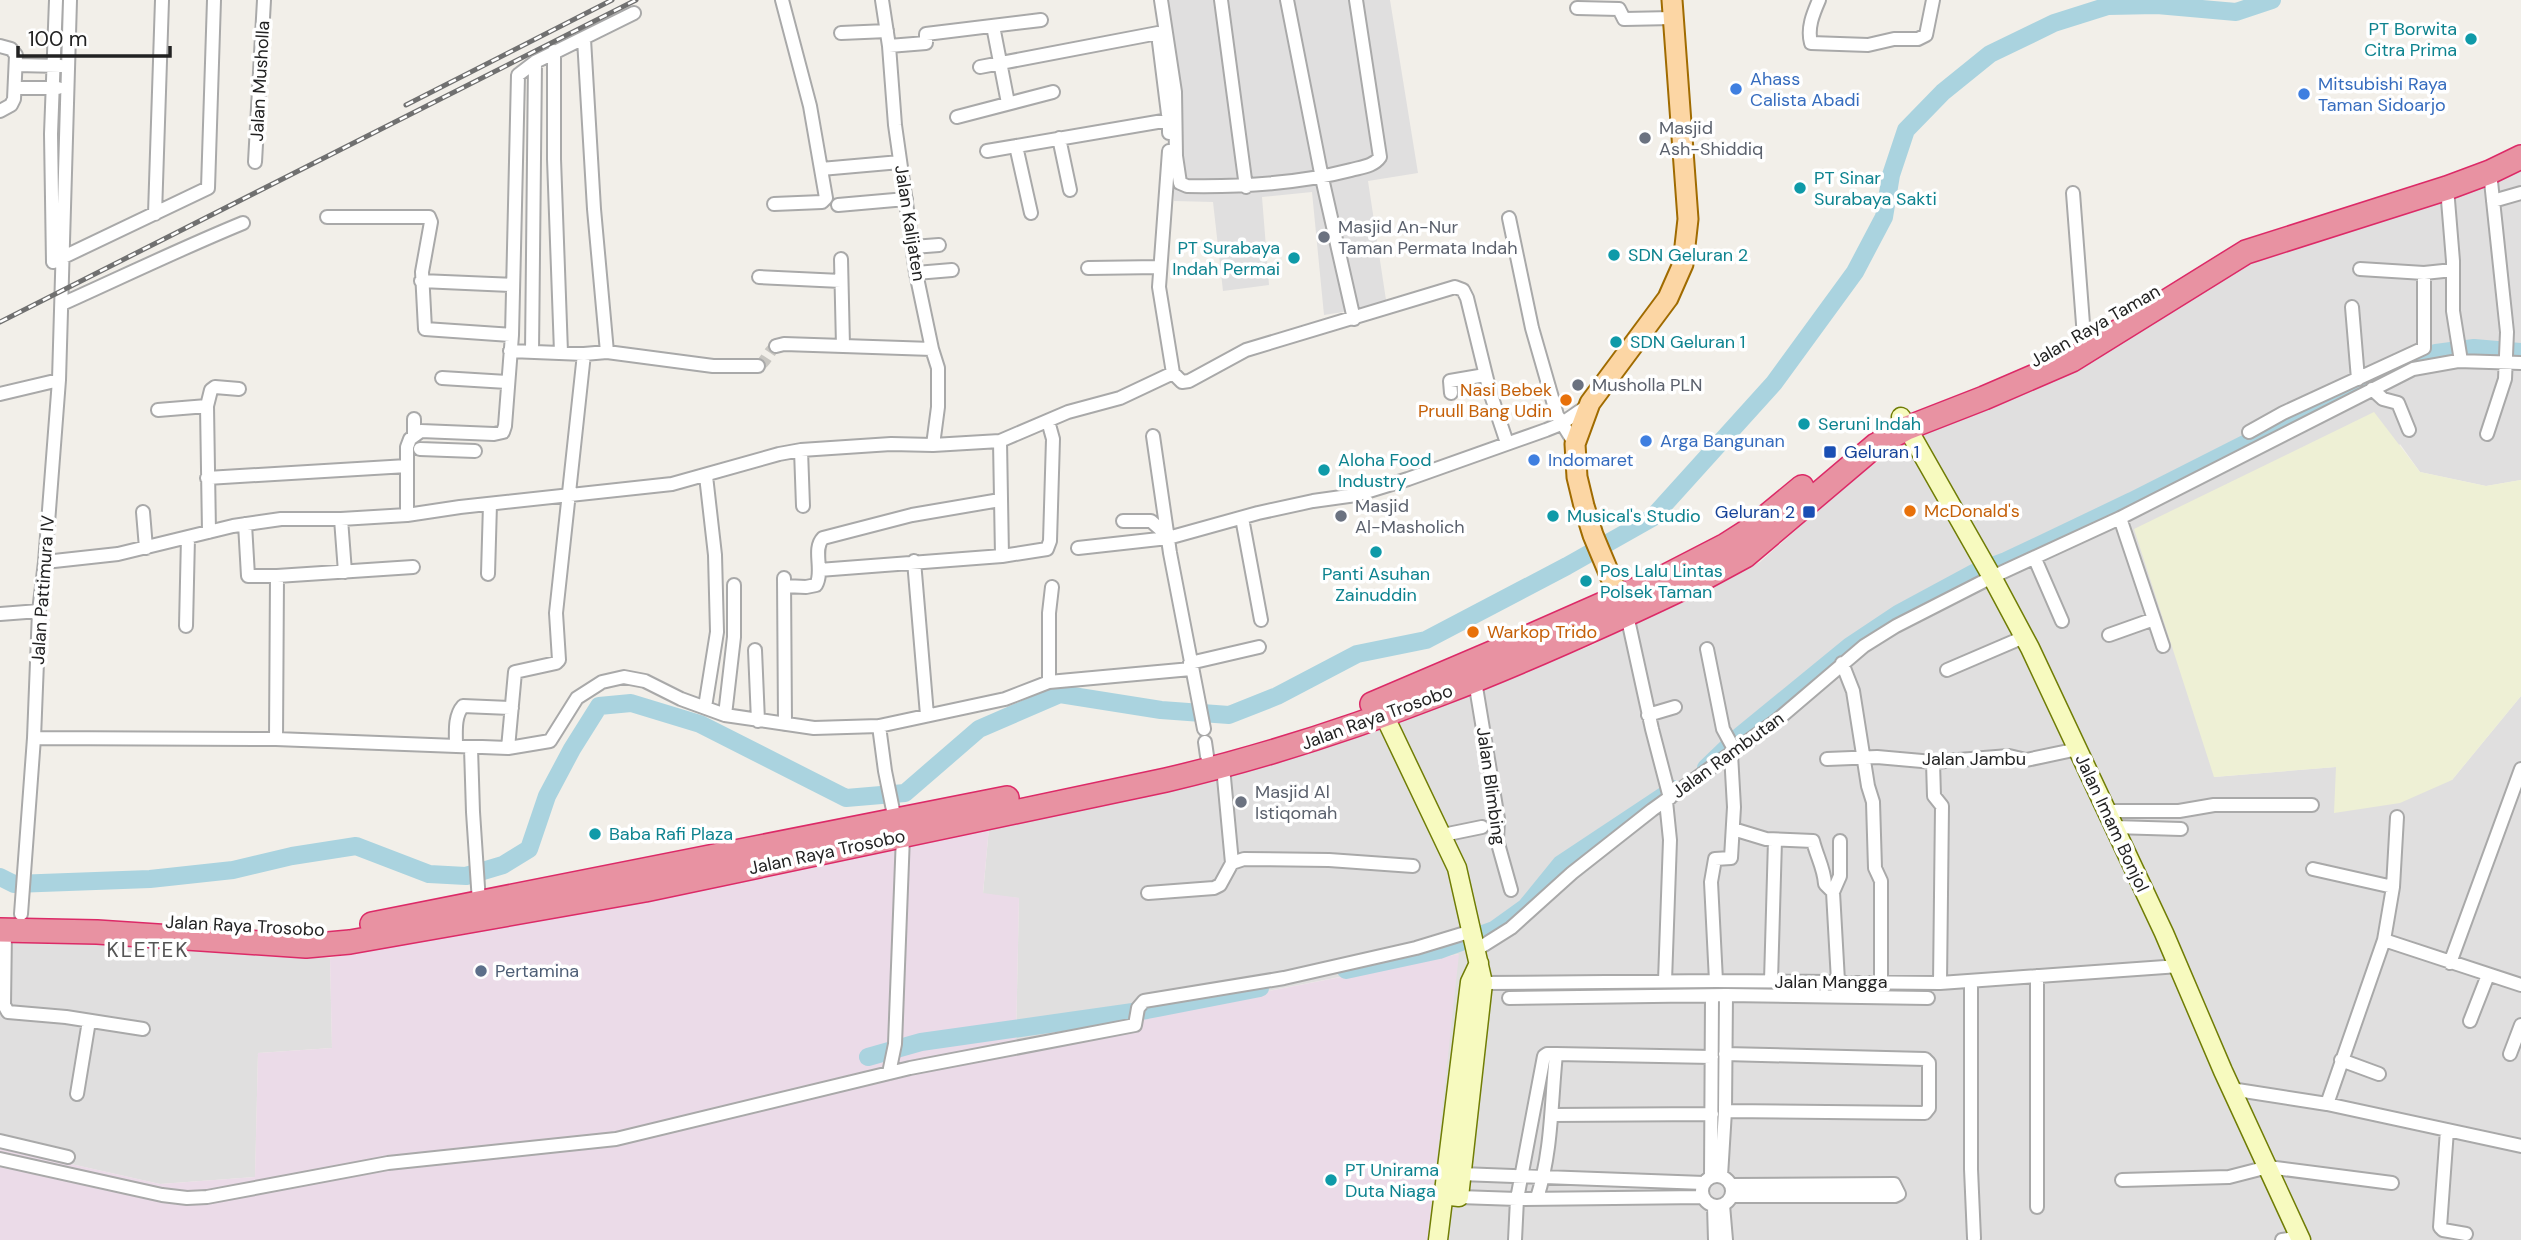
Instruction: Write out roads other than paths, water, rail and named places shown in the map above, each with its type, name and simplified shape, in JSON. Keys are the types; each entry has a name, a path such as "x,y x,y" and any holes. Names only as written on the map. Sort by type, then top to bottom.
{"highway":[{"name":"Jalan Raya Taman","path":"1623,606 1745,556 1904,422 2084,337 2207,258 2249,236 2467,165 2521,140"},
{"name":"Jalan Raya Taman","path":"1904,422 1984,398 2072,360 2246,251 2446,188 2521,157"},
{"name":"Jalan Raya Trosobo","path":"1209,744 1290,748 1475,681 1623,606"},
{"name":"Jalan Raya Trosobo","path":"10,917 97,932 306,946 427,930 897,821 1209,744 1295,731 1373,704 1623,606"},
{"name":"Jalan Raya Trosobo","path":"10,917 312,932 354,928 479,895 634,882"}],"main road":[{"path":"1623,606 1593,535 1577,477 1576,444 1590,403 1668,298 1683,264 1688,219 1672,9"}],"street":[{"path":"57,0 52,88 58,171"},
{"path":"58,171 69,89 70,0"},
{"path":"155,214 162,0"},
{"path":"59,263 208,188 214,0"},
{"name":"Jalan Musholla","path":"255,162 264,0"},
{"path":"774,204 824,201 826,198 810,106 782,0"},
{"name":"Jalan Kalijaten","path":"882,0 890,46 895,125 916,273 932,349 939,368 939,407 933,445"},
{"path":"1153,0 1169,120 1170,152 1159,295 1173,373 1182,382 1189,381 1246,350 1459,287 1467,298 1485,375 1507,443"},
{"path":"1161,0 1175,92 1179,180 1182,185 1187,186 1246,187 1322,178 1374,164 1380,157 1356,0"},
{"path":"1221,0 1246,187"},
{"path":"1287,0 1322,178 1354,319"},
{"path":"1819,0 1811,19 1811,43 1868,45 1894,39 1918,39 1926,34 1933,0"},
{"path":"1577,8 1619,9 1624,19 1672,9"},
{"path":"414,434 421,431 494,434 503,432 512,335 518,75 554,51 634,13"},
{"path":"890,46 926,43 926,34 1041,20"},
{"path":"993,26 1008,103"},
{"path":"841,33 887,31"},
{"path":"980,67 1158,33"},
{"path":"584,38 594,209 607,352"},
{"path":"0,46 11,48 16,55 16,88 11,105 0,111"},
{"path":"554,51 554,159 561,352"},
{"path":"533,352 535,62"},
{"path":"16,65 69,66"},
{"path":"16,88 69,89"},
{"path":"957,117 1053,92"},
{"path":"987,151 1169,120"},
{"path":"1059,138 1070,190"},
{"path":"1016,146 1031,213"},
{"path":"821,169 901,162"},
{"name":"Jalan Pattimura IV","path":"58,171 62,304 59,380 46,562 38,611 34,738 26,858 10,917 5,1010 89,1021"},
{"path":"2487,434 2500,397 2507,354 2490,172"},
{"path":"2446,188 2453,270 2453,311 2460,354"},
{"path":"2073,192 2084,337"},
{"path":"2493,201 2521,193"},
{"path":"838,205 906,199"},
{"path":"327,217 429,217 431,222 421,282 425,329 512,335"},
{"path":"1509,218 1532,328 1557,415 1576,444"},
{"path":"62,304 243,223"},
{"path":"913,247 939,245"},
{"path":"841,259 843,346"},
{"path":"1088,268 1160,267"},
{"path":"916,273 952,270"},
{"path":"2360,270 2424,273 2453,270"},
{"path":"2317,406 2358,379 2424,348 2424,273"},
{"path":"759,276 841,281"},
{"path":"421,282 513,285"},
{"path":"2352,307 2358,379"},
{"path":"776,346 784,344 932,349"},
{"path":"510,351 584,354 607,352 713,366 758,366"},
{"path":"508,748 515,671 556,663 559,660 556,613 584,354"},
{"path":"2249,432 2283,413 2317,406 2372,388 2413,369 2460,354 2507,354 2521,363"},
{"path":"46,562 118,554 245,524 281,519 407,515 672,484 801,450 1000,441 1058,417 1120,398 1173,373"},
{"path":"1451,393 1450,381 1485,375"},
{"path":"442,378 507,382"},
{"path":"0,394 59,380"},
{"path":"209,532 207,406 211,390 215,387 239,388"},
{"path":"2372,388 2383,399 2398,403 2409,430"},
{"path":"1079,548 1168,537 1312,501 1366,492 1562,424 1590,403"},
{"path":"158,410 207,406"},
{"name":"Jalan Rambutan","path":"890,1073 1135,1025 1144,1001 1284,978 1416,948 1475,944 1511,928 1572,873 1668,795 1731,748 1776,721 1842,663 1896,626 1988,570 2035,559 2120,518 2317,406"},
{"path":"819,570 1044,551 1050,545 1053,439 1058,417"},
{"path":"407,515 407,447 414,434 414,419"},
{"name":"Jalan Imam Bonjol","path":"1904,422 2024,637 2078,749 2179,966 2231,1089 2268,1167 2295,1239"},
{"path":"207,478 407,461 420,449 430,431"},
{"path":"1148,893 1214,888 1220,885 1232,863 1191,666 1153,436"},
{"path":"1000,441 1002,555"},
{"path":"420,449 475,451"},
{"path":"801,450 803,506"},
{"path":"705,707 717,632 715,555 706,476"},
{"path":"785,724 784,582 814,586 819,582 818,545 823,538 912,515 1000,500"},
{"path":"488,575 490,504"},
{"path":"143,512 146,548"},
{"path":"1242,518 1261,621"},
{"path":"2120,518 2163,646"},
{"path":"341,519 345,572"},
{"path":"1123,521 1152,521 1168,537"},
{"path":"245,524 248,576 413,567"},
{"path":"186,626 188,537"},
{"path":"2035,559 2062,621"},
{"path":"914,561 928,715"},
{"path":"276,739 277,576"},
{"path":"725,715 734,637 734,585"},
{"path":"1052,587 1049,613 1054,681"},
{"path":"1623,606 1668,795 1670,840 1665,981"},
{"path":"0,614 38,611"},
{"path":"2109,635 2154,619"},
{"path":"1948,670 2024,637"},
{"path":"34,738 276,739 508,748 550,741 577,698 602,682 624,677 645,681 681,699 725,715 814,728 879,726 1005,699 1054,681 1191,666 1259,647"},
{"path":"1707,649 1723,729 1731,748 1734,807 1731,858 1716,859 1711,882 1716,981"},
{"path":"755,650 758,721"},
{"path":"1842,663 1853,691 1873,802 1875,868 1881,881 1881,982"},
{"name":"Jalan Blimbing","path":"1475,681 1498,819 1497,840 1511,890"},
{"path":"456,746 456,723 459,709 463,706 512,708"},
{"path":"1648,715 1675,707"},
{"path":"1384,715 1457,868 1483,984 1453,1173"},
{"path":"0,1141 37,1158 162,1195 207,1197 388,1163 616,1139 890,1073 895,1050 897,821 888,786 879,726"},
{"path":"471,747 479,895"},
{"name":"Jalan Jambu","path":"1827,758 1865,757 1933,762 2010,756 2025,760 2078,749"},
{"path":"1933,762 1934,796 1942,806 1940,983"},
{"path":"2450,963 2521,769"},
{"path":"2110,819 2214,805 2312,805"},
{"path":"2327,1104 2384,940 2393,887 2397,817"},
{"path":"2110,819 2180,829"},
{"path":"1443,835 1482,827"},
{"path":"1732,829 1775,840 1813,841 1817,857 1824,869 1825,884 1833,892"},
{"path":"1771,981 1775,840"},
{"path":"1838,981 1837,922 1833,892 1840,876 1840,841"},
{"path":"1232,863 1244,859 1329,860 1413,866"},
{"path":"2313,869 2393,887"},
{"path":"2384,940 2521,985"},
{"path":"1438,1240 1451,1196 1461,1013 1470,982 1475,944"},
{"name":"Jalan Mangga","path":"1483,984 1665,981 1940,983 2179,966"},
{"path":"2470,1021 2488,975"},
{"path":"2037,976 2037,1207"},
{"path":"1971,981 1971,1169 1974,1238"},
{"path":"1703,1197 1712,1178 1726,1054 1719,996"},
{"path":"1719,996 1712,1056 1719,1112"},
{"path":"1509,998 1928,998"},
{"path":"77,1094 89,1021 143,1029"},
{"path":"2510,1054 2521,1025"},
{"path":"1537,1198 1543,1178 1552,1115 1556,1054"},
{"path":"1552,1115 1719,1112 1925,1113 1929,1108 1929,1063 1925,1059 1726,1054"},
{"path":"1515,1240 1517,1199 1544,1056 1712,1056"},
{"path":"2341,1060 2379,1074"},
{"path":"2231,1089 2327,1104 2521,1146"},
{"path":"2447,1130 2440,1227 2443,1230 2466,1234"},
{"path":"0,1159 68,1157"},
{"path":"2122,1180 2229,1177 2268,1167 2392,1183"},
{"path":"1453,1173 1522,1178 1712,1178"},
{"path":"1712,1178 1725,1198 1726,1240"},
{"path":"1451,1196 1517,1199 1537,1198 1725,1198 1895,1196 1899,1194 1895,1184 1725,1198"},
{"path":"1715,1240 1725,1198"}],"waterway":[{"path":"0,877 14,884 150,879 233,870 292,856 356,846 429,874 466,876 503,865 529,849 547,796 599,706 631,703 700,724 846,798 905,793 979,729 1060,694 1161,710 1229,715 1277,696 1357,654 1426,640 1652,518 1774,383 1855,272 1884,217 1891,175 1906,130 1943,92 1990,54 2054,23 2108,6 2157,5 2236,12 2272,0"},
{"path":"1706,768 1735,740 1850,646 1898,614 1974,573 2006,561 2132,501 2413,359 2474,348 2521,352"},
{"path":"1346,970 1439,950 1494,930 1526,907 1561,864 1674,789"},
{"path":"868,1057 921,1042 1147,1010 1260,988"}],"tunnel":[{"path":"758,366 776,346"}],"railway":[{"path":"406,105 612,0"},
{"path":"0,322 636,0"}],"place":[{"name":"PT Borwita Citra Prima","path":"2471,39"},
{"name":"Ahass Calista Abadi","path":"1736,89"},
{"name":"Mitsubishi Raya Taman Sidoarjo","path":"2304,94"},
{"name":"Masjid Ash-Shiddiq","path":"1645,138"},
{"name":"PT Sinar Surabaya Sakti","path":"1800,188"},
{"name":"Masjid An-Nur Taman Permata Indah","path":"1324,237"},
{"name":"SDN Geluran 2","path":"1614,255"},
{"name":"PT Surabaya Indah Permai","path":"1294,258"},
{"name":"SDN Geluran 1","path":"1616,342"},
{"name":"Musholla PLN","path":"1578,385"},
{"name":"Nasi Bebek Pruull Bang Udin","path":"1566,400"},
{"name":"Seruni Indah","path":"1804,424"},
{"name":"Arga Bangunan","path":"1646,441"},
{"name":"Geluran 1","path":"1830,452"},
{"name":"Indomaret","path":"1534,460"},
{"name":"Aloha Food Industry","path":"1324,470"},
{"name":"McDonald's","path":"1910,511"},
{"name":"Geluran 2","path":"1809,512"},
{"name":"Masjid Al-Masholich","path":"1341,516"},
{"name":"Musical's Studio","path":"1553,516"},
{"name":"Panti Asuhan Zainuddin","path":"1376,552"},
{"name":"Pos Lalu Lintas Polsek Taman","path":"1586,581"},
{"name":"Warkop Trido","path":"1473,632"},
{"name":"Masjid Al Istiqomah","path":"1241,802"},
{"name":"Baba Rafi Plaza","path":"595,834"},
{"name":"Pertamina","path":"481,971"},
{"name":"PT Unirama Duta Niaga","path":"1331,1180"}],"district":[{"name":"KLETEK","path":"148,950"}]}
